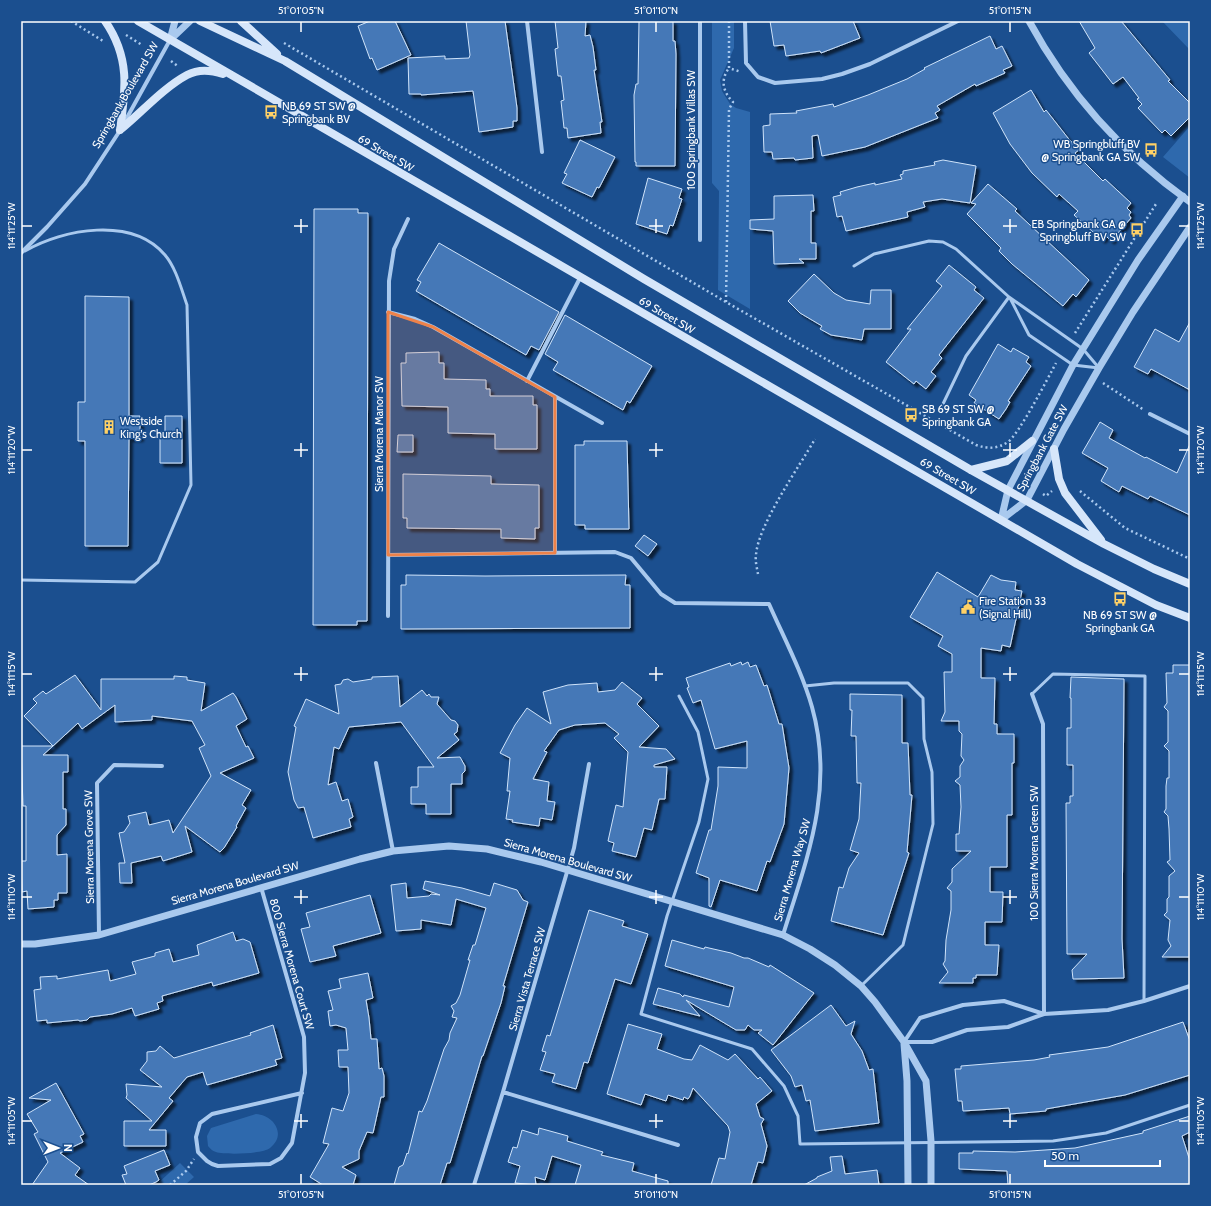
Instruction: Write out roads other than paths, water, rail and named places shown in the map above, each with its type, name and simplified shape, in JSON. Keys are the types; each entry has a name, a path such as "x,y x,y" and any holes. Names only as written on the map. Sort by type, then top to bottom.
{"main road":[{"path":"104,21 120,49 124,66 125,94 120,130"},
{"name":"69 Street SW","path":"138,21 580,278 1001,520 1120,587 1190,618"},
{"name":"69 Street SW","path":"200,21 286,61 644,279 971,470 1104,544 1154,569 1190,584"},
{"path":"241,21 286,61"},
{"path":"120,130 173,84 187,75 200,71 214,71 233,77"},
{"path":"971,470 1007,461 1032,441"},
{"path":"1054,448 1059,479 1065,493 1104,544"}],"street":[{"name":"Springbank Boulevard SW","path":"21,253 47,227 85,184 120,130 170,40 175,21"},
{"name":"Springbank Boulevard SW","path":"170,40 190,21"},
{"path":"527,21 542,152"},
{"name":"100 Springbank Villas SW","path":"700,21 700,240"},
{"path":"745,21 746,63 758,77 774,83 822,79 842,74 870,64 958,21"},
{"path":"1029,21 1065,79 1091,112 1139,161 1190,202"},
{"name":"Springbank Gate SW","path":"1001,520 1008,490 1032,441 1073,365 1138,260 1183,196"},
{"name":"Sierra Morena Manor SW","path":"388,616 389,281 394,248 408,219"},
{"name":"Springbank Gate SW","path":"1001,520 1027,500 1099,368 1133,312 1190,227"},
{"path":"528,381 580,278"},
{"path":"388,312 415,319 433,327 602,423"},
{"path":"388,555 555,553 555,397"},
{"path":"1150,414 1190,434"},
{"name":"Sierra Morena Way SW","path":"555,553 615,552 631,558 661,594 675,603 769,604 805,686 812,708 818,737 821,775 820,799 811,845 783,935"},
{"name":"100 Sierra Morena Green SW","path":"1032,694 1042,724 1044,1014"},
{"path":"376,763 393,851"},
{"name":"Sierra Vista Terrace SW","path":"474,1185 568,871 576,839 589,764"},
{"name":"Sierra Morena Grove SW","path":"100,935 97,783 114,765 162,766"},
{"name":"Sierra Morena Boulevard SW","path":"21,944 100,935 324,868 393,851 448,846 487,850 541,862 783,935 816,953 861,986 875,1002 904,1042 926,1081 931,1141 931,1185"},
{"name":"800 Sierra Morena Court SW","path":"261,887 304,1037 305,1073 302,1094 292,1143 287,1151 276,1161 264,1165 218,1166 206,1161 198,1152 196,1145 197,1130 205,1118 212,1114 302,1094"},
{"path":"904,1042 932,1042 967,1030 1008,1027 1044,1014 1108,1010 1144,1001 1190,986"},
{"path":"908,1185 907,1081 904,1042 920,1018 963,1005 1004,1001 1044,1014"},
{"path":"503,1092 678,1145"}],"lane":[{"path":"21,253 59,236 87,230 109,230 134,235 153,244 165,255 178,279 187,305 192,485 158,562 135,582 21,580"},
{"path":"854,266 874,254 929,241 938,241 956,249 1009,297 1071,339 1083,349 1099,368"},
{"path":"1009,297 1029,335 1073,365 1099,368"},
{"path":"942,406 966,356 1009,297"},
{"path":"1032,694 1053,674 1145,676 1144,1001"},
{"path":"805,686 834,683 908,683 923,698 924,739 932,772 933,824 903,945 861,986"},
{"path":"679,696 698,732 708,779 699,822 672,901 641,1014 752,1049 784,1086 798,1116 800,1144 907,1143 931,1141 1053,1141 1106,1133 1190,1105"}],"place":[{"name":"NB 69 ST SW @ Springbank BV","path":"271,112"},
{"name":"WB Springbluff BV @ Springbank GA SW","path":"1151,150"},
{"name":"EB Springbank GA @ Springbluff BV SW","path":"1137,230"},
{"name":"SB 69 ST SW @ Springbank GA","path":"911,415"},
{"name":"Westside King's Church","path":"109,427"},
{"name":"NB 69 ST SW @ Springbank GA","path":"1120,599"},
{"name":"Fire Station 33 (Signal Hill)","path":"968,607"}]}
